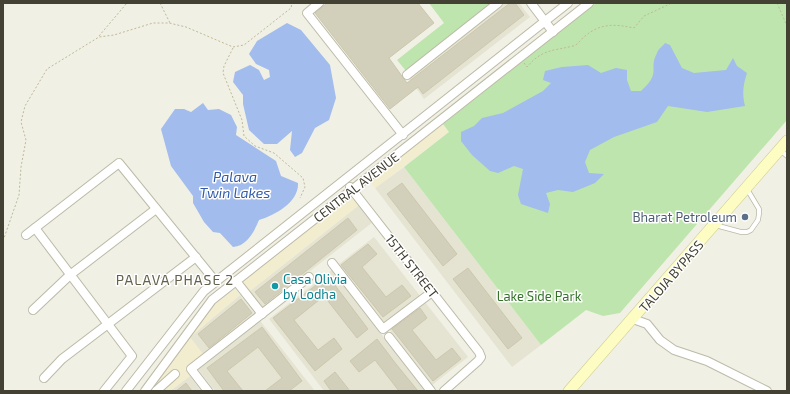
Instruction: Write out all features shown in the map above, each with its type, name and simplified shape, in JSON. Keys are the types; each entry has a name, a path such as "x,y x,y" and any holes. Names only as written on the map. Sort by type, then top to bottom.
{"main road":[{"name":"TALOJA BYPASS","path":"568,391 747,188 785,149"}],"street":[{"path":"319,3 306,13 403,135"},
{"path":"407,75 498,3"},
{"path":"531,3 553,32"},
{"name":"CENTRAL AVENUE","path":"126,391 204,291 345,181 568,3"},
{"name":"CENTRAL AVENUE","path":"145,391 212,300 589,3"},
{"path":"26,235 119,163 216,282"},
{"name":"15TH STREET","path":"345,181 479,352 481,357 478,361 444,391"},
{"path":"33,310 70,275 156,209"},
{"path":"35,228 132,356 104,391"},
{"path":"44,378 62,359 196,257"},
{"path":"332,263 383,329 432,292"},
{"path":"208,391 190,369 310,277"},
{"path":"236,281 262,314"},
{"path":"633,319 647,324 660,340 674,350 707,361 767,391"},
{"path":"389,337 431,391"},
{"path":"156,391 175,374"}],"lane":[{"path":"715,225 740,232 747,232 751,230 760,214 747,188"}],"path":[{"path":"3,241 19,195 21,167 26,140 21,122 25,106 47,69 99,37 127,3"},
{"path":"160,3 171,24"},
{"path":"99,37 114,35 153,23 171,24 186,27 233,47 244,45 291,8 292,3"},
{"path":"520,57 527,67 535,58 545,52 575,46 586,35 601,26 616,25 634,28 644,16 672,3"},
{"path":"777,3 787,26"},
{"path":"233,47 224,66 223,74 242,120 244,136 255,146 274,153 303,178 305,187 300,198"}],"shaded area":[{"path":"504,3 519,3 530,17 424,99 408,77"},
{"path":"443,124 449,132 375,188 369,180"},
{"path":"404,167 541,345 512,367 375,188"},
{"path":"351,194 359,205 250,291 241,280"},
{"path":"359,205 373,222 263,308 250,291"},
{"path":"374,237 468,357 432,385 339,264"},
{"path":"332,270 425,391 324,391 269,319"},
{"path":"235,289 240,295 190,337 215,304"},
{"path":"240,295 315,391 215,391 193,363 190,337"},
{"path":"190,337 204,355 185,369 190,376 170,391 151,391"},
{"path":"190,376 201,391 170,391"}],"green space":[{"path":"429,3 496,3 407,72 397,60 444,23"},
{"name":"Lake Side Park","path":"596,3 787,3 787,120 620,313 603,316 586,310 541,345 404,167 449,132 443,124"}],"water":[{"name":"Palava Twin Lakes","path":"287,23 301,30 330,65 336,98 329,120 315,128 302,153 295,157 290,150 292,131 277,144 264,144 249,130 243,104 243,95 233,82 235,72 250,65 259,70 264,80 270,77 269,70 256,64 249,54 257,41"},
{"path":"665,43 670,45 682,68 694,73 726,70 733,58 737,66 747,73 743,90 745,106 707,112 668,106 657,122 614,137 590,150 585,162 589,173 604,174 595,183 573,192 558,190 546,193 550,204 548,213 521,204 518,195 523,169 514,166 498,173 490,171 472,155 461,141 461,132 474,126 482,118 503,113 543,91 551,83 543,80 545,71 562,67 588,65 601,73 616,68 627,70 627,80 631,91 641,91 653,75 654,63 658,50"},
{"name":"Palava Twin Lakes","path":"203,103 208,110 219,109 231,115 237,127 236,135 276,161 281,176 298,183 295,196 290,202 279,211 259,220 249,238 238,246 233,247 220,233 213,232 204,222 193,203 193,196 171,166 161,129 175,109 184,109 191,112"}],"building":[{"path":"327,3 418,3 434,23 389,58 407,83 510,3 515,3 524,15 423,94 418,87 390,109 315,13"},
{"path":"402,183 457,254 443,266 387,194"},
{"path":"348,218 357,230 265,304 255,292"},
{"path":"368,244 377,254 362,267 386,297 402,285 411,296 383,317 341,265"},
{"path":"468,268 522,338 508,349 453,279"},
{"path":"328,276 368,329 357,338 324,296 294,320 318,350 334,338 342,349 315,371 273,318"},
{"path":"241,299 252,313 209,348 198,334"},
{"path":"420,308 427,318 412,330 436,360 452,348 461,359 433,381 392,329"},
{"path":"262,327 302,381 289,391 265,391 282,378 258,347 227,371 243,391 224,391 207,368"},
{"path":"377,339 418,391 399,391 375,360 359,372 350,361"},
{"path":"335,372 350,391 331,391 324,381"},
{"path":"186,383 192,391 176,391"}],"place":[{"name":"Bharat Petroleum","path":"745,217"},
{"name":"Casa Olivia by Lodha","path":"275,286"}],"district":[{"name":"PALAVA PHASE 2","path":"175,279"}]}
